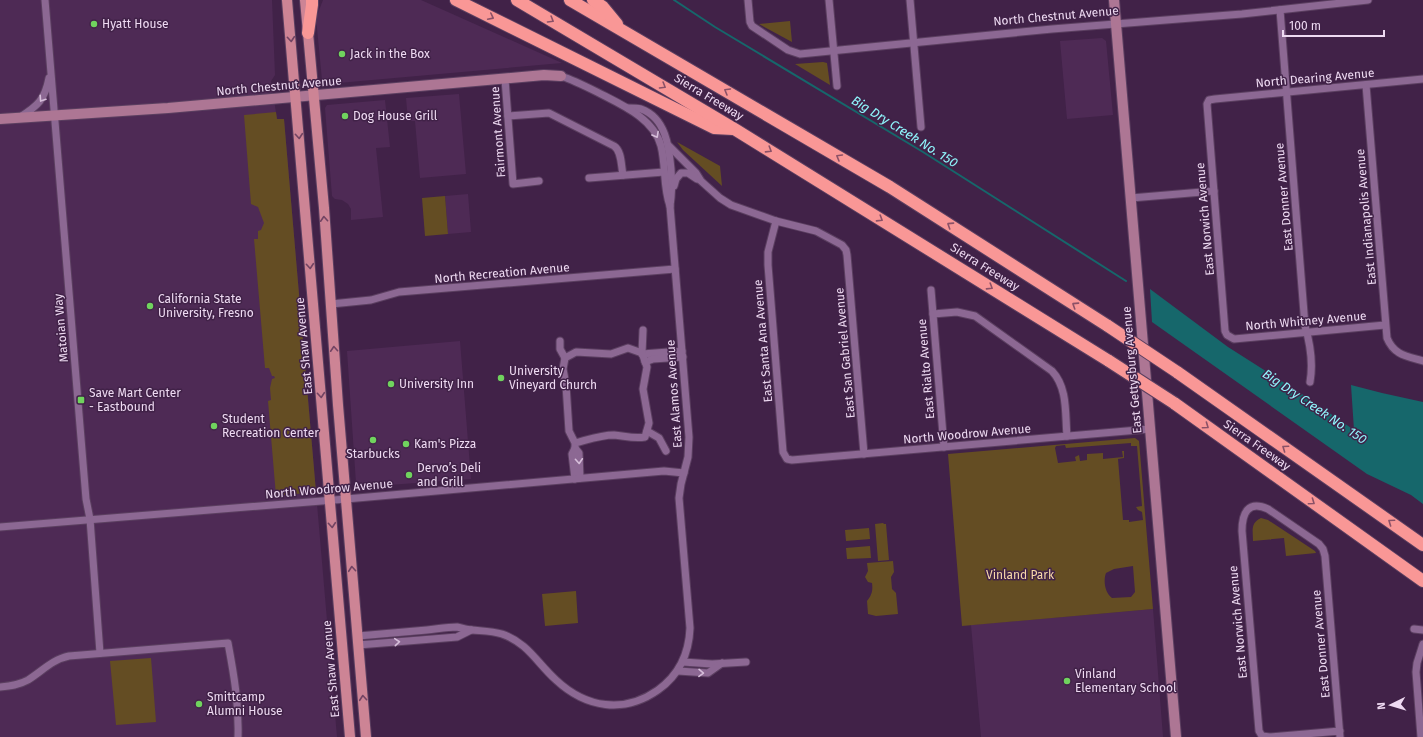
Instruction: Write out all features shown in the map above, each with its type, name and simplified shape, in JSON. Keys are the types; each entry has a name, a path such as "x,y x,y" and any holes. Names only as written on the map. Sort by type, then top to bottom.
{"highway":[{"path":"308,33 312,0"},
{"path":"456,0 714,128 736,130"},
{"name":"Sierra Freeway","path":"517,0 736,130 1109,361 1174,404 1423,580"},
{"name":"Sierra Freeway","path":"570,0 890,187 1108,326 1177,372 1423,545"},
{"path":"593,0 603,7 623,31"}],"main road":[{"name":"East Shaw Avenue","path":"287,0 350,737"},
{"path":"305,0 366,737"}],"street":[{"name":"Matoian Way","path":"45,0 86,500 90,519 100,653"},
{"name":"North Chestnut Avenue","path":"748,0 750,22 752,26 794,52 800,54 1052,29 1280,10 1368,0"},
{"path":"829,0 836,86"},
{"path":"910,0 921,127"},
{"name":"East Gettysburg Avenue","path":"1114,0 1176,737"},
{"name":"East Donner Avenue","path":"1280,10 1311,370 1310,382"},
{"path":"20,117 41,102 47,89 51,72"},
{"name":"North Chestnut Avenue","path":"0,119 55,114 168,108 553,75 561,76"},
{"path":"561,76 628,108 646,121 657,134 662,151 666,195 670,206"},
{"name":"Fairmont Avenue","path":"505,79 513,184 539,181"},
{"name":"North Dearing Avenue","path":"1209,100 1423,79"},
{"name":"East Indianapolis Avenue","path":"1366,84 1387,338 1390,346 1396,351 1403,355 1423,361"},
{"name":"East Norwich Avenue","path":"1209,100 1207,104 1225,330 1228,337"},
{"path":"628,108 640,109 654,118 663,131 669,146 672,194"},
{"path":"508,116 549,113 614,146 617,148 619,154 622,175"},
{"path":"669,146 696,173 701,181"},
{"path":"589,178 664,172"},
{"path":"670,206 675,180 681,173 690,174 701,181 720,198 733,206 776,221"},
{"path":"1131,198 1214,190"},
{"name":"East Alamos Avenue","path":"358,641 458,637 470,630 494,632 516,640 533,654 550,674 564,687 577,696 588,701 601,704 622,705 641,699 665,685 678,671 687,651 690,635 679,498 688,457 689,437 670,206"},
{"name":"East San Gabriel Avenue","path":"776,221 813,229 842,245 846,250 848,259 864,454"},
{"name":"East Santa Ana Avenue","path":"776,221 768,252 768,265 783,452 787,458"},
{"name":"North Recreation Avenue","path":"331,304 371,300 399,292 675,269"},
{"name":"East Rialto Avenue","path":"931,290 944,447"},
{"path":"933,314 958,312 975,316 1052,371 1058,378 1062,388 1067,436"},
{"name":"North Whitney Avenue","path":"1228,337 1234,339 1385,325"},
{"path":"575,446 614,435 636,438 646,437 649,423 643,389 647,367 642,354 643,330"},
{"path":"560,340 560,349 565,358 563,369 566,385 569,431 575,446 572,454 578,479"},
{"path":"565,358 576,352 610,354 628,348 642,354 683,354"},
{"path":"645,362 653,359 683,354"},
{"name":"North Woodrow Avenue","path":"787,458 792,460 1150,429"},
{"path":"647,431 659,438 666,451"},
{"name":"North Woodrow Avenue","path":"0,527 330,501 664,471 684,473"},
{"name":"East Donner Avenue","path":"1249,508 1259,506 1268,509 1319,544 1323,549 1325,556 1340,734"},
{"name":"East Norwich Avenue","path":"1249,508 1242,519 1242,531 1259,731 1262,736 1340,734"},
{"path":"1414,629 1423,630"},
{"path":"0,687 13,686 28,680 62,657 228,643 237,697 238,737"},
{"path":"1421,737 1416,672 1417,663 1423,644"},
{"path":"683,662 705,664 746,662"},
{"path":"678,671 707,673 713,671 722,663"}],"shaded area":[{"name":"California State University, Fresno","path":"0,0 272,0 275,75 271,81 277,119 284,119 337,737 0,737"},
{"path":"323,0 421,0 562,63 327,84 322,80 316,18"},
{"path":"1102,38 1106,41 1113,115 1067,119 1060,41"},
{"path":"459,94 466,174 420,178 415,121 408,121 406,98"},
{"path":"385,100 390,147 376,148 383,217 351,220 351,209 348,204 342,200 335,199 332,196 325,108 327,105"},
{"path":"468,194 471,232 448,234 445,196"},
{"path":"460,341 471,479 361,487 356,483 347,351"},
{"name":"Vinland Elementary School","path":"1153,609 1163,737 981,737 971,625"}],"green space":[{"path":"790,21 792,42 759,24"},
{"path":"827,63 830,85 795,64"},
{"path":"276,112 277,119 284,119 316,492 276,496 268,401 271,400 270,388 272,379 275,378 272,376 269,368 265,368 254,239 258,239 258,231 261,230 264,223 258,207 251,204 244,115"},
{"path":"677,142 720,166 722,186 683,150"},
{"path":"445,196 448,234 425,236 422,198"},
{"name":"Vinland Park","path":"1135,438 1139,441 1153,609 962,626 948,454","holes":["1131,443 1131,446 1137,446 1142,506 1136,507 1142,512 1143,520 1129,522 1129,520 1123,520 1118,459 1124,458 1124,451 1122,451 1123,457 1103,459 1103,453 1087,454 1087,460 1080,461 1079,455 1075,457 1076,461 1058,463 1055,448 1056,446 1065,445 1066,448","1133,566 1135,592 1131,597 1112,598 1105,587 1106,573 1114,569"]},
{"path":"1261,518 1268,520 1316,553 1286,556 1284,538 1253,541 1255,522"},
{"path":"875,524 886,524 889,560 878,561"},
{"path":"869,528 870,539 846,541 845,530"},
{"path":"870,546 871,558 847,559 846,548"},
{"path":"893,561 894,572 891,577 892,589 896,593 898,614 876,616 868,614 867,601 871,595 872,583 868,582 865,577 868,571 867,563"},
{"path":"576,591 578,623 545,626 542,594"},
{"path":"151,658 156,722 116,725 110,661"}],"water":[{"path":"1150,289 1228,347 1305,396 1354,430 1351,385 1423,402 1423,504 1411,495 1367,474 1152,322"}],"waterway":[{"name":"Big Dry Creek No. 150","path":"674,0 715,27 923,152 1126,281"}],"place":[{"name":"Hyatt House","path":"94,24"},
{"name":"Jack in the Box","path":"342,54"},
{"name":"Dog House Grill","path":"345,116"},
{"name":"California State University, Fresno","path":"150,306"},
{"name":"University Vineyard Church","path":"501,378"},
{"name":"University Inn","path":"391,384"},
{"name":"Save Mart Center - Eastbound","path":"81,400"},
{"name":"Student Recreation Center","path":"214,426"},
{"name":"Starbucks","path":"373,440"},
{"name":"Kam's Pizza","path":"406,444"},
{"name":"Dervo’s Deli and Grill","path":"409,475"},
{"name":"Vinland Elementary School","path":"1067,681"},
{"name":"Smittcamp Alumni House","path":"199,704"}]}
